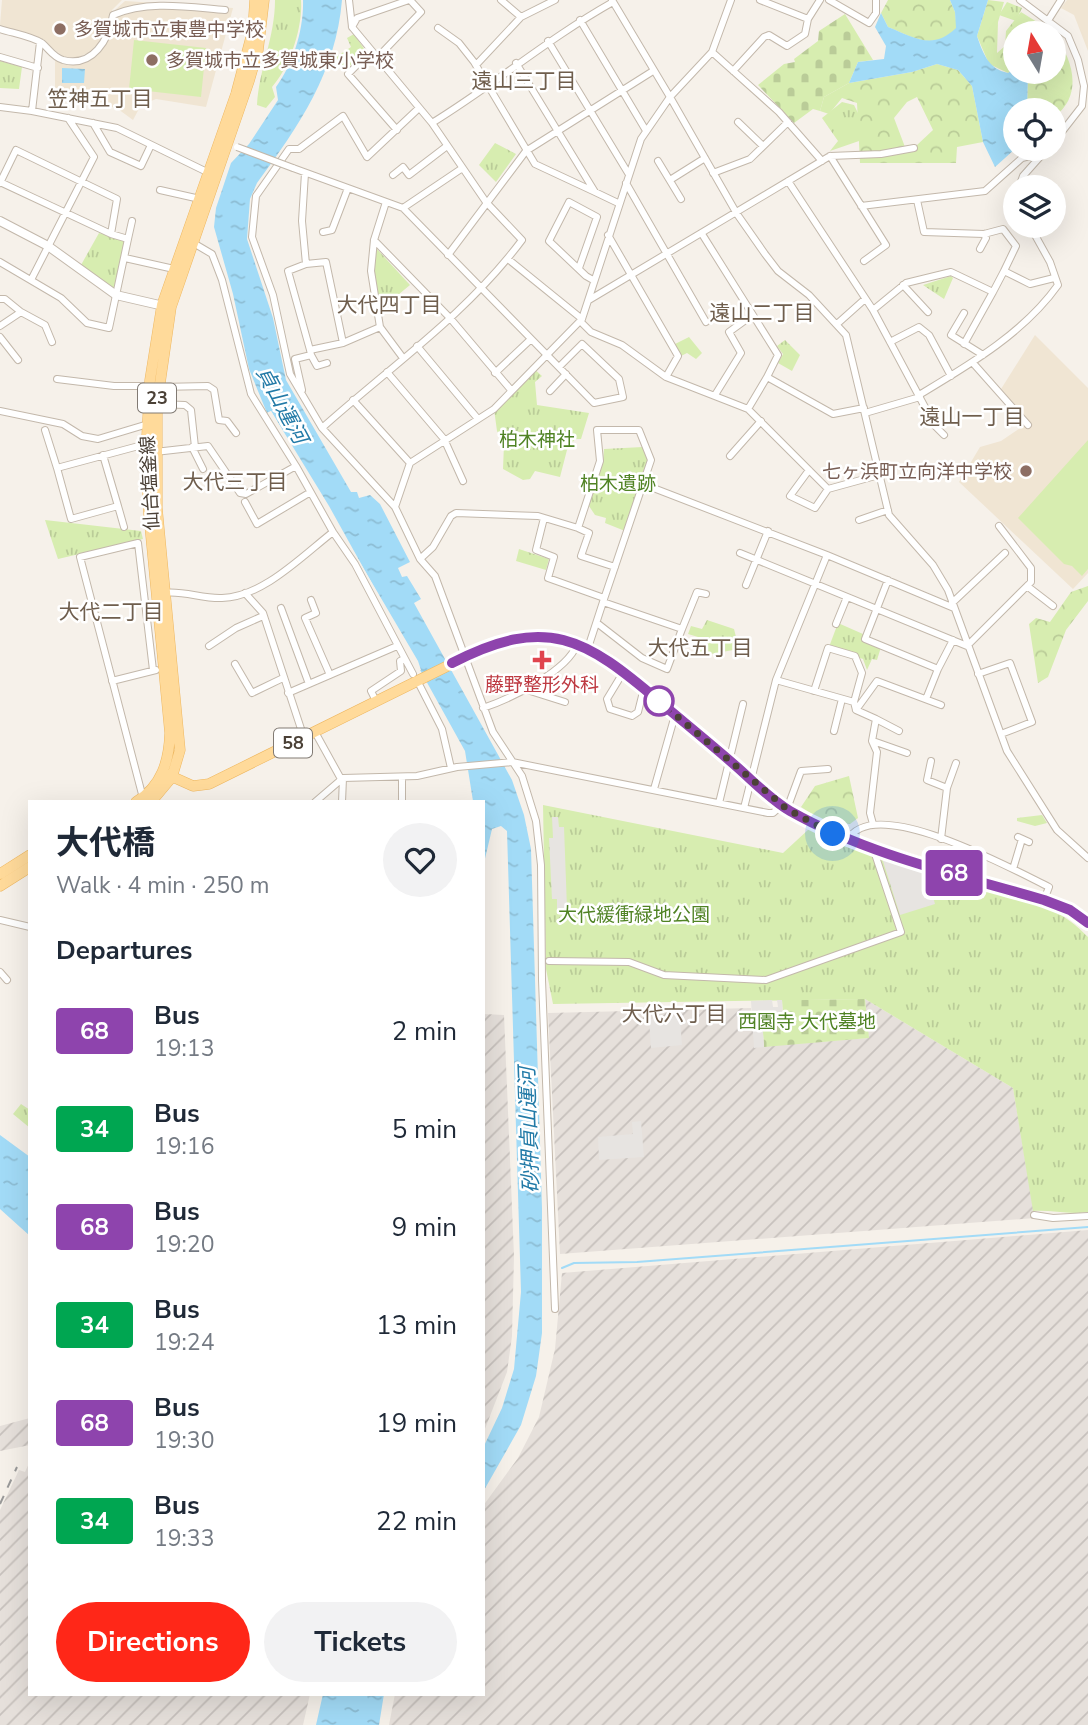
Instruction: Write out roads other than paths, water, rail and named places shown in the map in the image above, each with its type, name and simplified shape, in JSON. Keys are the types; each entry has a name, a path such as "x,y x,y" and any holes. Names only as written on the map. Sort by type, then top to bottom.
{"main road":[{"name":"仙台塩釜線","path":"168,775 170,733 159,669 161,593 155,452 151,423 154,386 174,269 191,242 200,199 209,173 228,144 248,54 255,0"},
{"name":"仙台塩釜線","path":"166,306 228,144 258,50 264,0"},
{"name":"仙台塩釜線","path":"143,800 168,775 180,750 146,444 157,404 154,386"},
{"name":"58","path":"168,775 193,786 209,784 492,644 519,637 547,638 582,646 624,671 784,807 848,840 1044,900 1086,917"},
{"path":"0,874 28,856"},
{"path":"0,886 28,868"}],"street":[{"path":"323,428 450,318 508,259 522,240 486,202 432,123 352,27 349,0"},
{"path":"352,27 357,18 409,0 421,12 376,59"},
{"path":"501,0 521,17"},
{"path":"476,65 521,17 555,0"},
{"path":"395,507 410,463 494,409 581,320 628,173 645,129 670,97 712,52 732,0"},
{"path":"760,0 808,19"},
{"path":"733,71 764,37 769,35 788,46 805,34 808,19 820,0"},
{"path":"829,0 869,23 876,13 876,0"},
{"path":"1020,0 1049,19 1074,45 1084,86 1079,113 1066,128"},
{"path":"1049,19 1061,0"},
{"path":"432,123 488,86 548,41 612,1 737,214 778,271 809,295 849,341 888,510 933,565 953,605 1007,751 1057,830 1088,858"},
{"path":"0,29 40,42 55,56 77,61 94,54 110,34 113,15 127,8 144,4 225,10"},
{"path":"580,20 645,129"},
{"path":"438,28 459,43 476,65 535,164 618,203"},
{"path":"548,41 628,173"},
{"path":"32,111 40,42"},
{"path":"370,51 348,74 397,130"},
{"path":"712,52 788,122 822,161"},
{"path":"0,57 38,68"},
{"path":"516,63 595,192"},
{"path":"448,255 526,152 653,71"},
{"path":"0,107 117,128 209,173"},
{"path":"419,108 367,157 342,117 299,149 289,149 256,196 252,237 273,295 290,374 323,428 395,507 420,559 435,576 493,732 526,786 540,848 542,980 555,1309"},
{"path":"1079,113 1088,118"},
{"path":"32,278 94,157 68,118"},
{"path":"738,122 763,146"},
{"path":"713,173 750,159 788,122"},
{"path":"93,123 110,152 141,166 152,145"},
{"path":"228,144 402,208 594,403 624,397 619,379 582,344 559,367"},
{"path":"393,176 403,167 409,176 447,146"},
{"path":"589,300 830,156 881,154 914,148"},
{"path":"111,234 117,199 16,150 0,182 65,215 111,234 128,239"},
{"path":"830,156 886,245 863,261"},
{"path":"670,180 705,158"},
{"path":"658,161 681,199"},
{"path":"861,206 985,191 1019,161"},
{"path":"1026,175 1036,161"},
{"path":"402,208 461,169"},
{"path":"305,173 302,220 306,264"},
{"path":"788,181 873,310 935,426 944,435"},
{"path":"626,183 705,322"},
{"path":"323,232 332,230 348,188"},
{"path":"160,190 200,199"},
{"path":"918,200 924,233 984,234 1003,229 1016,246 964,344"},
{"path":"386,201 374,240 371,271 380,327 403,358"},
{"path":"579,268 597,216 569,202 549,241 579,268 593,280"},
{"path":"0,221 48,246 116,295 166,306"},
{"path":"0,262 32,278 61,298 87,323 109,328 132,221"},
{"path":"702,234 751,316 778,355 748,410"},
{"path":"980,249 986,238 984,234"},
{"path":"608,235 678,356 666,377"},
{"path":"768,377 833,414 865,410 920,396 974,363 1043,307 1058,285 1050,262 1037,238"},
{"path":"374,240 450,318 511,390"},
{"path":"191,242 212,254 222,280 251,394 296,466 333,533 355,564 442,729 454,767"},
{"path":"125,258 174,269"},
{"path":"508,259 581,320 591,332 622,345 666,377 748,410 828,489"},
{"path":"327,363 317,366 311,352 288,271 306,264 326,262 343,342"},
{"path":"1004,271 1030,284 1054,278"},
{"path":"873,310 903,285 951,272 993,292"},
{"path":"903,285 928,312"},
{"path":"0,299 5,299 21,312 45,325 52,342"},
{"path":"837,324 865,299"},
{"path":"0,326 21,312"},
{"path":"964,313 951,335 983,355"},
{"path":"715,395 741,353 729,332 751,316"},
{"path":"304,400 295,359 380,327"},
{"path":"890,342 919,327 929,335 951,376"},
{"path":"0,337 18,360"},
{"path":"495,373 530,340"},
{"path":"417,346 478,419"},
{"path":"974,363 1028,425"},
{"path":"387,372 444,439 463,481"},
{"path":"550,391 566,374"},
{"path":"57,379 114,386 208,386 214,390 219,421 227,421 236,433"},
{"path":"353,400 410,463"},
{"path":"157,404 185,405 191,410 194,447 203,469"},
{"path":"0,411 63,424 82,436 97,439 151,423"},
{"path":"730,456 761,421"},
{"path":"45,430 71,519 118,506"},
{"path":"483,708 526,690 582,646 597,623 651,460 639,430 597,430 600,461 578,528"},
{"path":"57,468 146,444"},
{"path":"155,452 208,446 240,493 246,494 296,466"},
{"path":"103,455 124,527"},
{"path":"809,470 790,496 815,508 828,489 879,475"},
{"path":"643,484 953,605"},
{"path":"245,502 257,524 309,493"},
{"path":"859,520 888,510"},
{"path":"420,559 433,547 451,516 456,513 544,518 578,528 589,533 581,556 615,567"},
{"path":"544,518 536,550 554,557 548,578 681,629"},
{"path":"967,646 1031,582 1031,568 999,526"},
{"path":"746,585 768,531"},
{"path":"161,593 221,598 245,593 267,582 333,533"},
{"path":"112,681 159,669 138,542 80,557 112,681 143,800"},
{"path":"740,552 967,646"},
{"path":"953,605 1005,553"},
{"path":"744,808 776,680 827,555"},
{"path":"888,580 865,639 938,669"},
{"path":"1027,586 1053,606"},
{"path":"597,623 642,659 667,669 697,592 706,594"},
{"path":"245,593 263,616 304,738"},
{"path":"836,624 847,597"},
{"path":"311,600 316,613 305,618 330,675"},
{"path":"281,608 309,684"},
{"path":"209,646 236,628 263,616"},
{"path":"926,699 953,640"},
{"path":"288,693 397,646"},
{"path":"814,691 828,648 855,656 862,673 855,706"},
{"path":"376,701 371,691 401,671 400,661 404,659"},
{"path":"235,663 252,693 283,678"},
{"path":"978,674 1010,663 1032,722 1001,734"},
{"path":"624,671 607,699 610,709 632,716 638,712 644,688"},
{"path":"776,680 842,699 899,731"},
{"path":"855,706 877,681 941,705"},
{"path":"526,690 565,702"},
{"path":"834,731 842,699"},
{"path":"719,803 743,704"},
{"path":"654,789 675,715"},
{"path":"873,824 870,813 877,752 872,741 876,719"},
{"path":"315,732 342,778 342,800"},
{"path":"872,741 907,753"},
{"path":"931,761 927,780 947,788"},
{"path":"317,800 342,778 402,777 454,767 512,762 773,813 784,807 801,771 828,769"},
{"path":"941,839 947,788 956,763"},
{"path":"402,777 402,800"},
{"path":"848,840 855,830 873,824 941,839 1049,887 1044,900"},
{"path":"1013,869 1023,840"},
{"path":"549,961 629,962 664,975 766,980 901,932 873,848"},
{"path":"0,920 28,927"},
{"path":"0,972 7,980"},
{"path":"1034,1216 1088,1216"}],"water":[{"path":"303,0 342,0 332,51 324,75 301,119 257,183 250,199 247,239 273,318 286,380 351,492 357,492 359,498 370,495 380,504 410,562 398,568 402,577 407,576 421,599 414,603 512,780 524,815 531,849 542,1208 542,1333 536,1376 521,1425 485,1488 485,1444 502,1408 514,1369 521,1292 507,831 501,826 492,829 485,859 485,800 473,800 465,751 329,506 271,411 267,413 249,369 233,294 214,227 216,208 231,163 249,144 278,100 276,87 288,68 302,23"},
{"path":"950,0 988,0 977,36 984,54 991,64 1003,72 1003,84 1028,84 1027,98 1003,98 1003,160 995,167 983,142 972,86 958,70 937,64 912,72 849,83 858,62 884,59 886,46 875,27 881,13 888,27 915,38 931,40 939,39 956,28 955,12"},
{"path":"62,68 85,69 84,83 62,83"},
{"path":"0,1135 28,1156 28,1234 0,1209"},
{"path":"323,1696 384,1696 379,1725 316,1725"}],"waterway":[{"path":"562,1268 574,1263 637,1262 1088,1227"}],"railway":[{"path":"0,1504 17,1467"}],"place":[{"name":"多賀城市立東豊中学校","path":"60,29"},
{"name":"多賀城市立多賀城東小学校","path":"152,60"},
{"name":"七ヶ浜町立向洋中学校","path":"1026,471"},
{"name":"藤野整形外科","path":"542,660"}],"district":[{"name":"遠山三丁目","path":"524,81"},
{"name":"笠神五丁目","path":"100,99"},
{"name":"大代四丁目","path":"389,305"},
{"name":"遠山二丁目","path":"762,313"},
{"name":"遠山一丁目","path":"972,417"},
{"name":"大代三丁目","path":"235,482"},
{"name":"大代二丁目","path":"111,612"},
{"name":"大代五丁目","path":"700,648"},
{"name":"大代六丁目","path":"674,1014"}],"water label":[{"name":"貞山運河","path":"282,405"},
{"name":"砂押貞山運河","path":"529,1130"}],"park label":[{"name":"柏木神社","path":"537,439"},
{"name":"柏木遺跡","path":"618,483"},
{"name":"大代緩衝緑地公園","path":"634,914"},
{"name":"西園寺 大代墓地","path":"807,1021"}]}
